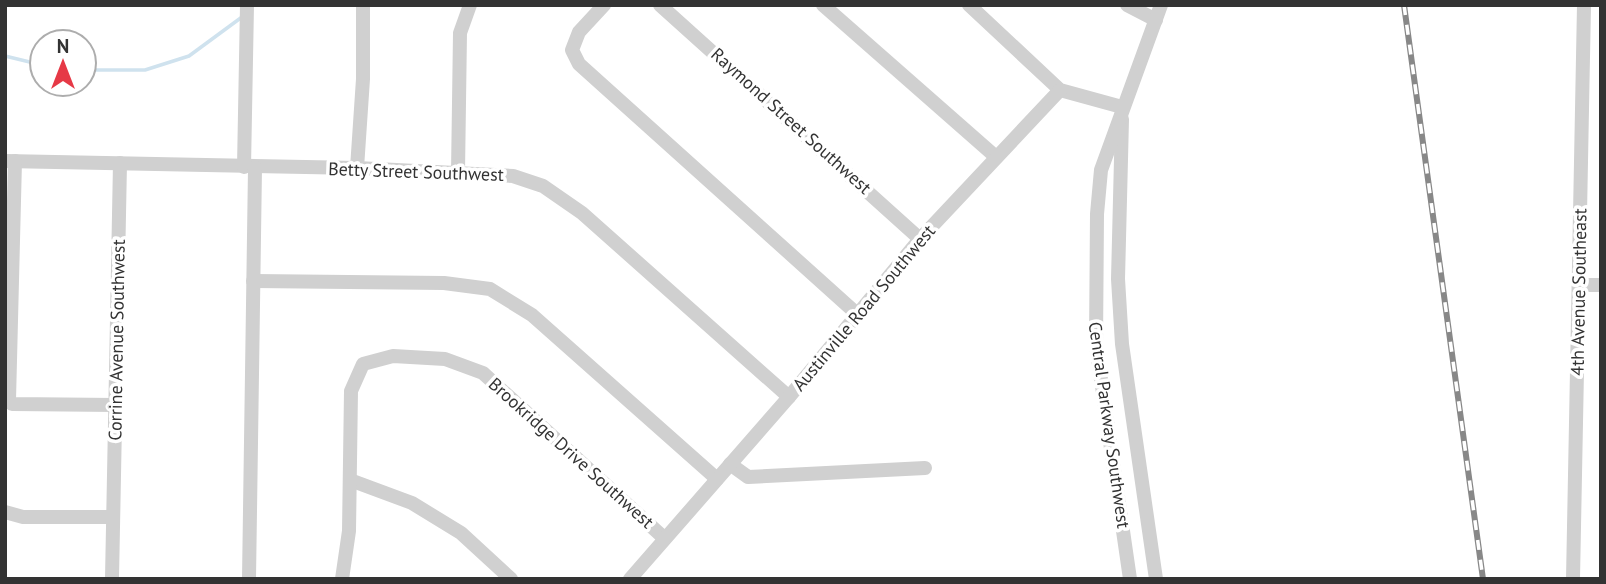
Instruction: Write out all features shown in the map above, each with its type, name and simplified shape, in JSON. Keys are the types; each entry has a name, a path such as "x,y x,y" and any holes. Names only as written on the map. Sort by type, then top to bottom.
{"street":[{"path":"247,5 253,281 249,579"},
{"path":"357,168 363,79 363,5"},
{"path":"458,172 460,33 470,5"},
{"path":"604,5 579,32 572,50 579,64 857,314"},
{"name":"Raymond Street Southwest","path":"660,5 920,239"},
{"path":"823,5 996,157"},
{"path":"968,5 1060,90 1122,107"},
{"path":"1127,5 1156,20"},
{"name":"Central Parkway Southwest","path":"1130,579 1096,345 1094,309 1101,170 1161,5"},
{"name":"4th Avenue Southeast","path":"1573,579 1584,5"},
{"name":"Austinville Road Southwest","path":"630,579 663,537 789,397 920,239 1060,90"},
{"name":"Central Parkway Southwest","path":"1122,107 1118,279 1122,344 1156,579"},
{"path":"10,161 9,400 12,404 116,405"},
{"name":"Betty Street Southwest","path":"10,161 357,168 513,176 543,186 582,213 789,397"},
{"name":"Corrine Avenue Southwest","path":"112,579 120,163"},
{"path":"253,281 444,283 490,289 532,315 717,479"},
{"path":"1579,285 1601,285"},
{"name":"Brookridge Drive Southwest","path":"342,579 349,531 351,391 363,364 393,356 445,359 483,373 663,537"},
{"path":"730,464 748,477 925,468"},
{"path":"350,480 412,503 461,533 511,579"},
{"path":"5,512 23,517 113,517"}],"waterway":[{"path":"98,70 145,70 189,56 242,17"},
{"path":"5,56 28,62"}],"railway":[{"path":"1404,5 1483,579"}]}
